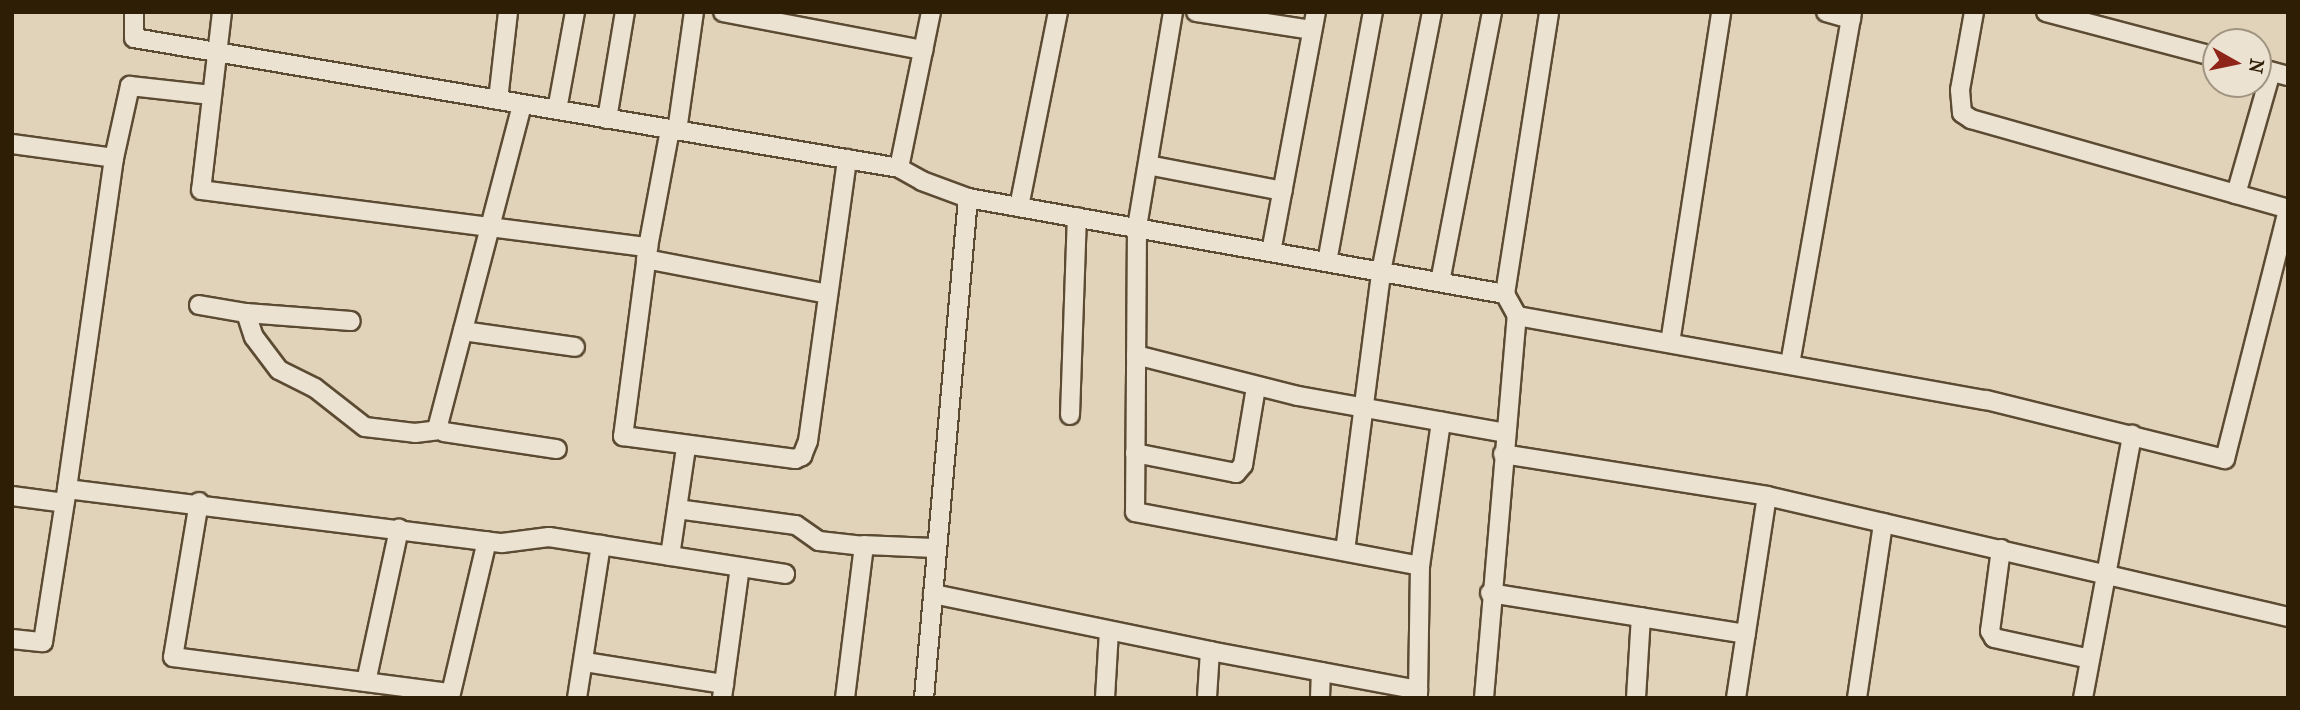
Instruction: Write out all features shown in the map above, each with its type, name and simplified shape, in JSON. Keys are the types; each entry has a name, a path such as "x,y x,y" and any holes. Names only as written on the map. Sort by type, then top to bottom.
{"street":[{"path":"134,12 134,38 899,168 968,198 1505,294"},
{"path":"222,12 201,190 490,227 647,253 828,294"},
{"path":"498,100 508,12"},
{"path":"557,110 575,12"},
{"path":"607,118 625,12"},
{"path":"694,12 674,130 647,253 622,435 686,448 795,459 802,456 808,441 847,159"},
{"path":"723,12 923,50"},
{"path":"899,168 930,12"},
{"path":"1019,207 1058,12"},
{"path":"1173,12 1137,228 1135,512 1420,566"},
{"path":"1196,12 1314,21 1271,252"},
{"path":"1327,262 1373,12"},
{"path":"1345,551 1381,272 1432,12"},
{"path":"1440,282 1492,12"},
{"path":"1484,698 1490,593 1517,316 1505,294 1549,12"},
{"path":"1670,343 1721,12"},
{"path":"1790,364 1852,15 1826,12"},
{"path":"1517,316 1986,400 2225,459 2288,210 1971,119 1962,113 1960,90 1974,12"},
{"path":"2046,12 2081,17 2202,53"},
{"path":"12,639 43,642 114,158 130,86 212,94"},
{"path":"2236,194 2264,98"},
{"path":"440,430 522,104"},
{"path":"12,144 114,158"},
{"path":"1148,165 1283,191"},
{"path":"923,698 968,198"},
{"path":"1070,415 1077,217"},
{"path":"199,305 246,313 351,321"},
{"path":"246,313 260,347 279,370 315,388 351,419 378,430 440,430 557,450"},
{"path":"463,331 575,347"},
{"path":"1136,355 1256,387 1506,433"},
{"path":"1135,453 1236,473 1243,465 1256,387"},
{"path":"933,594 1418,694 1420,566 1441,422"},
{"path":"2083,698 2132,435"},
{"path":"670,556 686,448"},
{"path":"1503,454 1767,496 2288,617"},
{"path":"12,496 198,502 487,541 549,537 785,574"},
{"path":"1736,698 1767,496"},
{"path":"198,502 173,657 451,695 487,541"},
{"path":"677,509 796,525 819,541 863,547 874,542 937,548"},
{"path":"1857,698 1883,523"},
{"path":"366,682 399,529"},
{"path":"577,698 585,662 601,545"},
{"path":"845,698 863,547"},
{"path":"2001,549 1990,631 1994,638 2090,659"},
{"path":"585,662 723,691 740,567"},
{"path":"1490,593 1746,634"},
{"path":"1636,698 1641,617"},
{"path":"1105,698 1109,631"},
{"path":"1207,698 1210,651"},
{"path":"1320,698 1321,672"}]}
